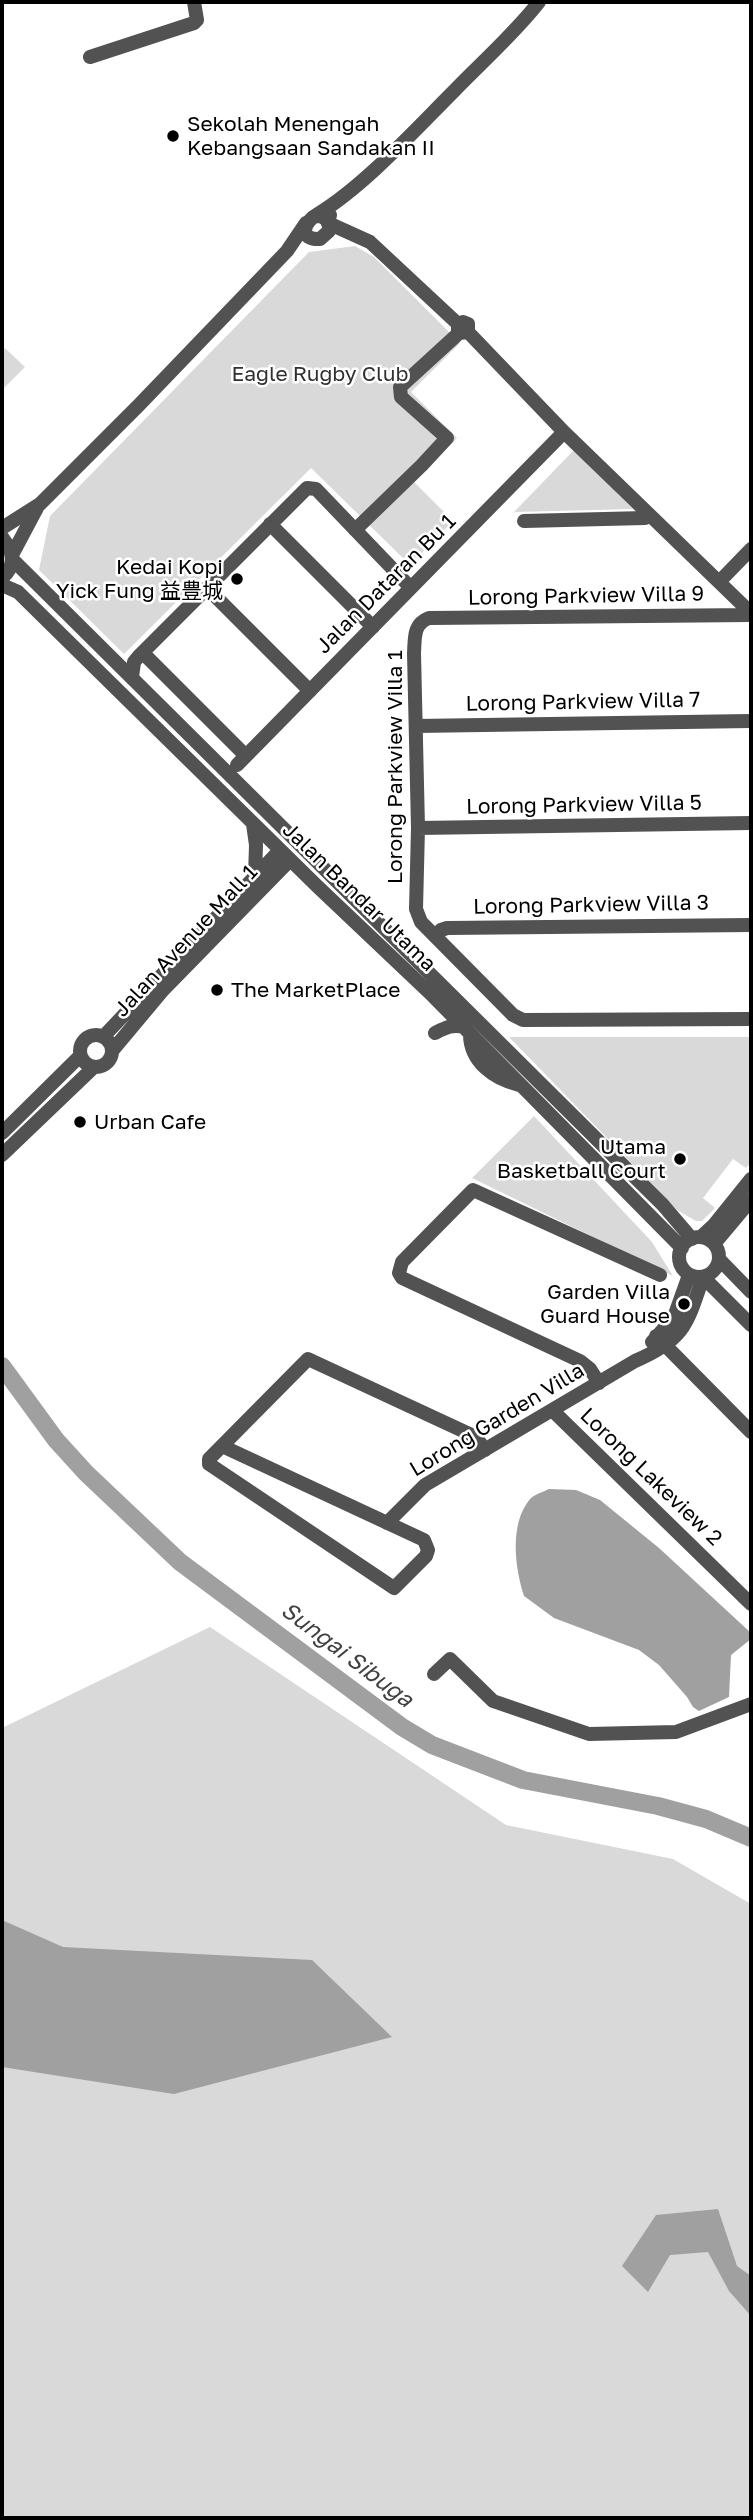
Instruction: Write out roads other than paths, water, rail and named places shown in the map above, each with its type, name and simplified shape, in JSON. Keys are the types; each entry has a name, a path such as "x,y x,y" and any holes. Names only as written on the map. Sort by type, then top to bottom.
{"street":[{"path":"90,57 194,23 197,20 194,2"},
{"path":"2,528 40,504 287,251 310,219 336,203 425,120 539,2"},
{"path":"318,239 329,231 328,223 336,203"},
{"path":"310,219 323,217 328,223 370,242 751,614"},
{"path":"310,219 307,234 318,239"},
{"path":"287,251 301,243 318,239 361,237"},
{"path":"355,530 447,438 401,397 400,387 462,330"},
{"name":"Jalan Dataran Bu 1","path":"242,761 565,432"},
{"path":"132,677 134,662 307,488 312,488 411,588"},
{"path":"2,578 11,567 12,557 40,504"},
{"path":"524,521 645,518 650,515"},
{"path":"270,524 373,627"},
{"name":"Jalan Bandar Utama","path":"2,537 12,557 257,802 317,886 521,1085 719,1259 751,1292"},
{"path":"719,582 751,549"},
{"name":"Jalan Bandar Utama","path":"2,585 18,592 253,824 289,850"},
{"path":"207,588 310,691"},
{"name":"Lorong Parkview Villa 9","path":"422,621 429,618 751,614"},
{"name":"Lorong Parkview Villa 1","path":"422,621 416,628 415,644 418,828 416,909 421,922 513,1015 523,1020 751,1019"},
{"path":"143,653 242,761"},
{"name":"Lorong Parkview Villa 7","path":"416,726 751,721"},
{"path":"219,764 228,767 242,761"},
{"path":"238,783 242,761"},
{"name":"Lorong Parkview Villa 5","path":"418,828 751,823"},
{"path":"253,824 256,876"},
{"path":"289,850 337,882 444,986 697,1242"},
{"name":"Jalan Avenue Mall 1","path":"103,1037 256,876 289,850"},
{"name":"Jalan Avenue Mall 1","path":"112,1051 163,990 271,881 289,850"},
{"path":"271,881 298,877 317,886"},
{"name":"Lorong Parkview Villa 3","path":"435,936 447,928 751,925"},
{"path":"444,986 446,1010"},
{"path":"435,1033 457,1025 467,1030"},
{"path":"2,1133 80,1056 81,1045 88,1038 103,1037 109,1042 112,1051 106,1064 93,1067 2,1154"},
{"path":"80,1056 85,1063 93,1067"},
{"path":"697,1242 714,1226 751,1179"},
{"path":"599,1383 590,1369 580,1361 402,1278 399,1273 402,1262 473,1190 660,1275"},
{"path":"697,1242 751,1200"},
{"name":"Jalan Bandar Utama","path":"697,1242 679,1260 681,1266 751,1325"},
{"path":"696,1276 714,1270 719,1259"},
{"name":"Lorong Garden Villa","path":"387,1523 425,1485 635,1361 688,1322 696,1276"},
{"path":"661,1342 751,1432"},
{"path":"222,1446 424,1540 428,1550 426,1556 394,1588 209,1464 209,1459 307,1359 476,1437 485,1450"},
{"name":"Lorong Lakeview 2","path":"552,1410 751,1604"},
{"path":"434,1674 450,1660 493,1701 589,1734 676,1732 751,1704"}],"waterway":[{"name":"Sungai Sibuga","path":"2,1366 56,1440 86,1473 180,1562 402,1727 432,1745 523,1780 658,1806 706,1819 751,1838"}],"place":[{"name":"Sekolah Menengah Kebangsaan Sandakan II","path":"173,136"},
{"name":"Kedai Kopi Yick Fung 益豊城","path":"237,579"},
{"name":"The MarketPlace","path":"217,990"},
{"name":"Urban Cafe","path":"80,1122"},
{"name":"Utama Basketball Court","path":"680,1159"},
{"name":"Garden Villa Guard House","path":"684,1304"}],"park label":[{"name":"Eagle Rugby Club","path":"320,374"}]}
